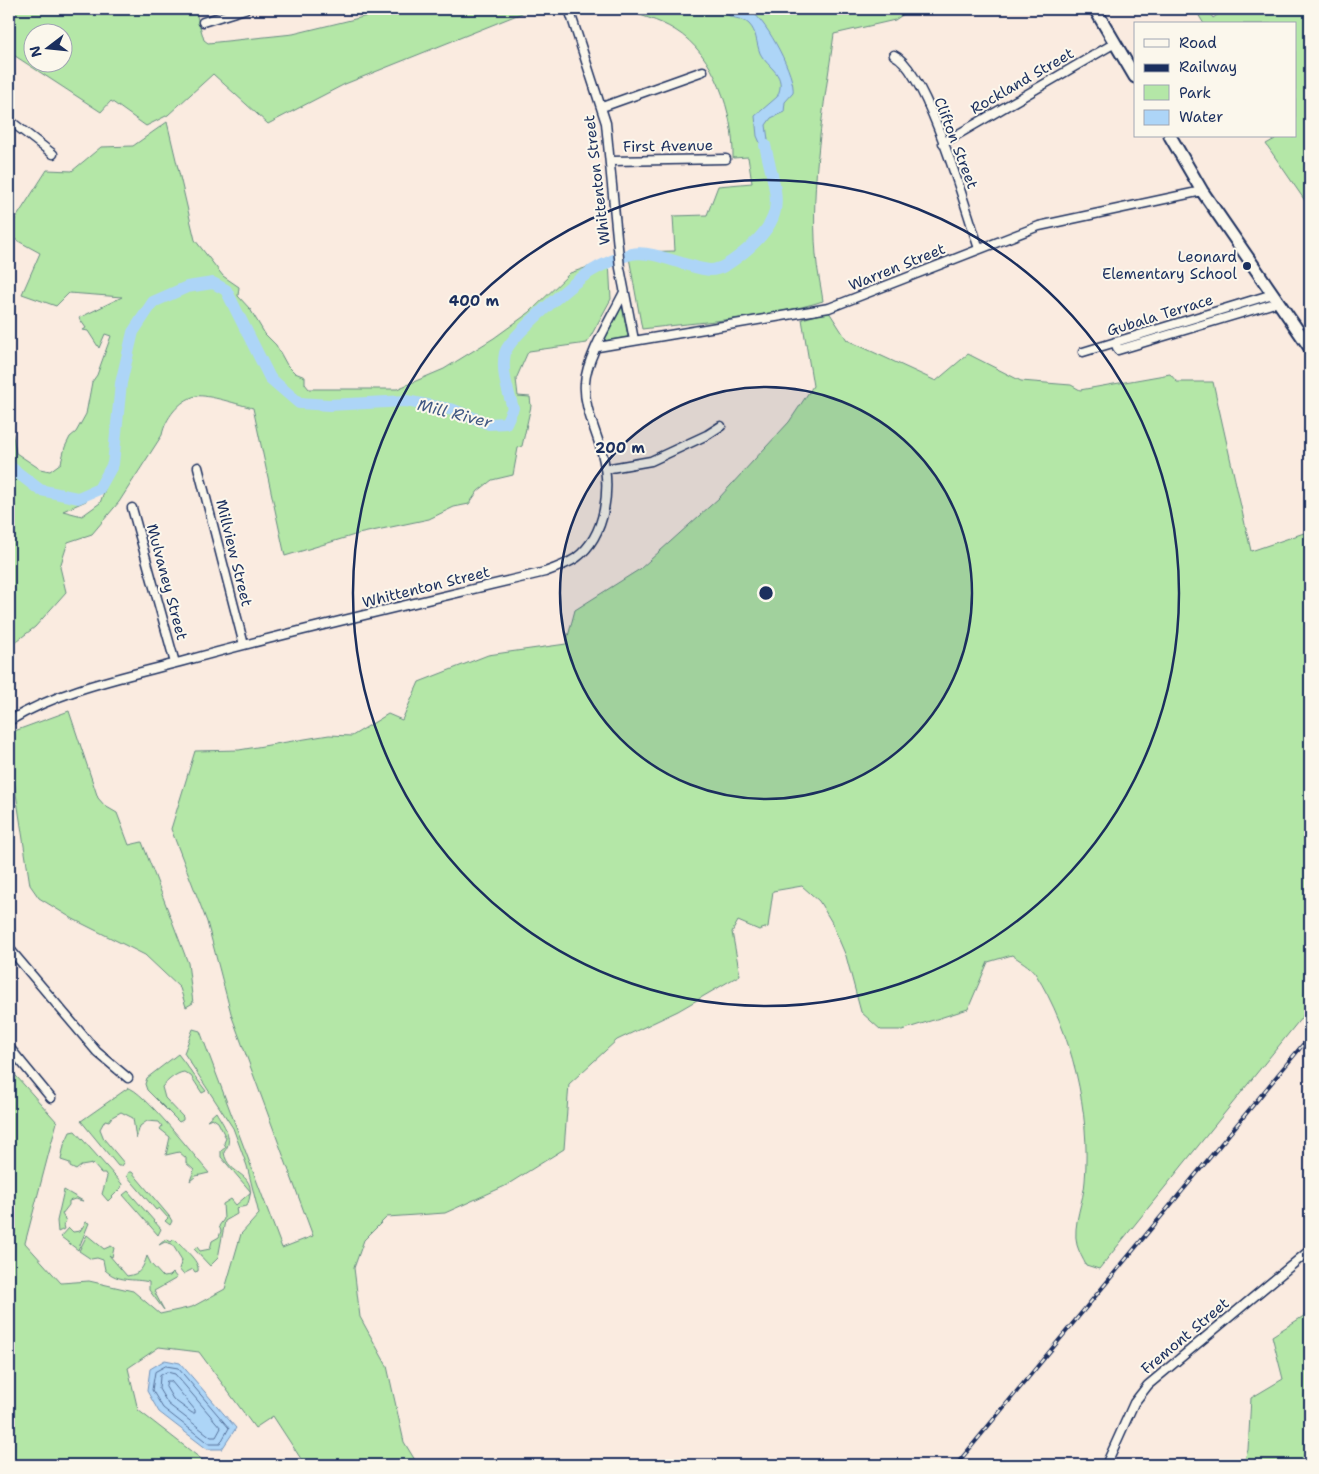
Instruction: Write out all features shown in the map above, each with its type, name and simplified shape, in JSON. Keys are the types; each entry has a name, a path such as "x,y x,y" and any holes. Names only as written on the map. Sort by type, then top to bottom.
{"street":[{"path":"203,22 246,9"},
{"name":"Whittenton Street","path":"569,9 602,107 611,161 620,268 634,340"},
{"path":"1095,9 1134,75"},
{"name":"Rockland Street","path":"943,143 1115,43"},
{"name":"Clifton Street","path":"894,55 902,59 911,70 943,143 979,249"},
{"path":"602,107 703,70"},
{"path":"9,120 53,154"},
{"path":"1171,138 1202,191 1310,348"},
{"name":"First Avenue","path":"611,161 726,159"},
{"name":"Warren Street","path":"598,347 829,308 1031,228 1202,191"},
{"name":"Whittenton Street","path":"9,721 65,694 244,645 545,572 564,564 584,550 598,529 606,494 606,469 584,387 586,371 624,292"},
{"name":"Gubala Terrace","path":"1115,342 1118,350 1190,328 1275,298"},
{"name":"Gubala Terrace","path":"1083,352 1275,298"},
{"path":"606,469 651,461 707,436 721,426"},
{"name":"Millview Street","path":"198,467 244,645"},
{"name":"Mulvaney Street","path":"132,508 175,663"},
{"path":"9,948 90,1044 106,1061 128,1078"},
{"path":"9,1047 51,1098"},
{"name":"Fremont Street","path":"1106,1465 1134,1403 1148,1384 1310,1250"}],"green space":[{"path":"9,9 195,9 204,40 208,43 293,34 396,9 532,9 345,84 268,124 213,74 168,115 146,126 111,101 101,112 40,72 72,72 72,22 22,22 22,60 9,52"},
{"path":"621,9 911,9 895,20 834,34 816,172 816,255 823,301 781,312 642,329 628,252 675,251 673,216 707,215 718,186 752,183 748,157 733,158 730,123 726,104 711,69 701,54 689,41 669,26"},
{"path":"1195,9 1207,9 1213,18 1226,9 1310,9 1310,208 1266,144 1275,138 1296,138 1296,22 1203,22"},
{"path":"167,122 195,240 223,276 239,287 238,296 250,309 265,334 276,345 287,365 295,373 305,377 305,384 309,389 397,389 444,369 494,338 530,312 570,273 609,260 611,299 587,343 529,351 527,354 516,379 518,396 530,397 531,406 522,446 518,448 513,475 492,480 478,491 469,504 454,507 429,519 358,534 285,556 253,408 215,398 196,396 190,398 174,411 166,423 162,435 119,502 92,534 68,542 60,567 66,592 35,627 9,647 9,414 16,453 40,469 50,471 61,463 70,437 76,432 86,414 92,382 97,375 111,336 105,334 99,348 88,331 83,330 86,328 79,318 122,297 69,293 56,306 22,294 40,253 9,236 9,229 47,170 72,171 101,147 133,146","holes":["109,478 100,503 82,516 63,511 86,501"]},
{"path":"622,306 628,337 604,341"},
{"path":"829,312 847,340 936,381 968,354 1021,381 1071,385 1080,390 1170,374 1177,382 1213,382 1251,551 1310,531 1310,1007 1099,1269 1086,1265 1078,1248 1076,1237 1077,1221 1085,1181 1086,1155 1082,1101 1076,1073 1069,1046 1059,1020 1033,970 1012,955 988,962 968,1009 902,1030 881,1030 861,1012 846,956 831,921 819,901 802,886 773,891 768,927 759,930 738,921 732,932 740,975 678,1011 617,1040 569,1084 564,1149 505,1186 445,1213 387,1217 364,1240 354,1268 360,1317 387,1366 404,1442 418,1465 305,1465 273,1416 255,1428 199,1352 159,1347 128,1368 138,1410 209,1465 9,1465 9,1068 57,1122 25,1243 61,1283 89,1281 133,1291 160,1314 192,1307 225,1289 241,1234 259,1214 247,1166 233,1128 184,1053 193,1029 200,1031 282,1248 313,1236 232,1017 207,922 171,829 195,751 239,750 329,735 352,736 388,714 402,720 419,682 488,655 566,644 575,610 640,569 719,498 789,422 813,386 802,319"},
{"path":"69,711 98,798 105,806 117,813 129,845 142,842 188,963 193,1003 186,1007 180,988 145,955 73,919 39,898 30,885 9,748 9,733"},
{"path":"178,1054 206,1091 202,1093 191,1076 184,1072 166,1082 162,1087 165,1098 183,1117 183,1120 179,1122 147,1090 145,1084 147,1078"},
{"path":"128,1088 135,1091 156,1111 209,1173 196,1176 190,1181 194,1170 186,1163 186,1158 179,1152 166,1155 170,1137 160,1129 162,1126 159,1122 147,1121 140,1126 136,1139 133,1118 121,1112 109,1121 105,1120 100,1129 104,1139 124,1163 122,1166 118,1166 81,1121"},
{"path":"216,1112 227,1132 228,1142 227,1147 224,1152 226,1160 247,1180 250,1191 221,1157 221,1151 226,1147 224,1143 226,1138 218,1122 212,1118 207,1120"},
{"path":"75,1131 122,1184 121,1188 108,1201 102,1194 107,1177 105,1173 101,1173 93,1164 81,1166 76,1170 70,1167 70,1163 61,1160 64,1145 70,1132"},
{"path":"129,1172 132,1172 169,1216 172,1221 170,1225 165,1221 168,1218 159,1208 156,1210 127,1176"},
{"path":"64,1190 83,1201 75,1199 69,1201 69,1205 62,1214 66,1221 63,1225 64,1229 58,1232 57,1221"},
{"path":"128,1191 161,1229 158,1235 123,1195"},
{"path":"250,1193 247,1206 236,1208 237,1214 225,1221 218,1258 210,1266 194,1249 197,1247 200,1251 210,1249 212,1241 219,1237 221,1231 219,1226 224,1219 223,1204 231,1199 236,1205"},
{"path":"86,1222 89,1223 78,1250 61,1237 69,1228 73,1232 80,1231"},
{"path":"87,1235 104,1249 111,1246 114,1248 112,1257 109,1255 127,1276 141,1270 147,1256 151,1264 163,1277 170,1276 173,1273 177,1278 154,1291 164,1310 149,1290 149,1282 116,1277 105,1270 103,1260 91,1259 79,1251"},
{"path":"166,1239 171,1242 174,1239 189,1254 196,1262 198,1271 195,1272 193,1269 183,1274 179,1269 182,1260 172,1244 165,1242 159,1245"},
{"path":"1310,1312 1310,1465 1243,1465 1248,1450 1251,1398 1283,1379 1272,1336"}],"water":[{"path":"723,9 752,12 765,26 779,50 790,75 793,93 785,102 784,112 771,118 766,125 772,170 757,136 755,116 777,97 780,89 779,77 763,59 752,27 745,21 729,16"},
{"path":"165,1360 180,1363 236,1428 222,1449 207,1449 159,1412 147,1391 150,1369"}],"waterway":[{"name":"Mill River","path":"9,466 40,490 78,498 99,489 113,464 121,383 133,332 153,302 187,287 213,283 226,290 270,378 299,403 329,405 406,401 454,410 489,424 506,423 513,408 504,374 505,353 509,345 529,323 594,269 627,255 640,253 650,254 702,269 714,270 732,261 758,240 774,216 776,204 773,178 765,145"}],"railway":[{"path":"956,1465 1310,1036"}],"place":[{"name":"Leonard Elementary School","path":"1247,266"}]}
